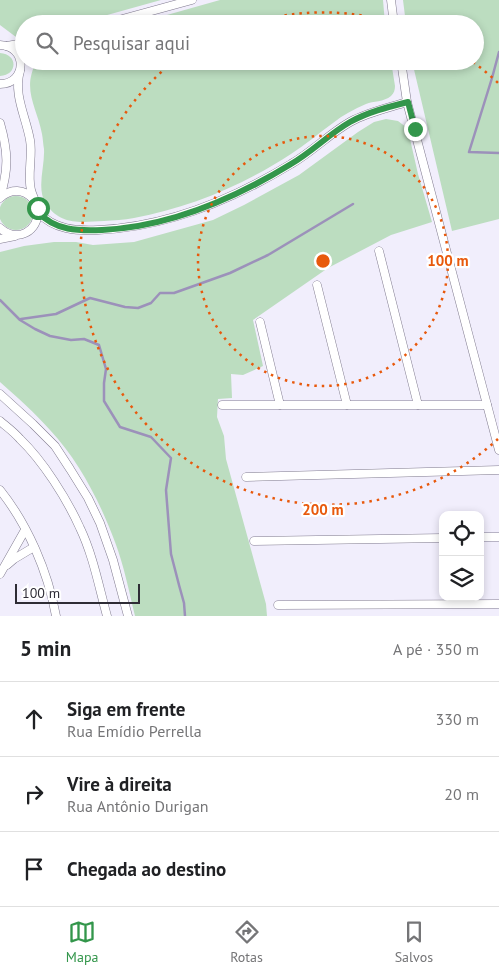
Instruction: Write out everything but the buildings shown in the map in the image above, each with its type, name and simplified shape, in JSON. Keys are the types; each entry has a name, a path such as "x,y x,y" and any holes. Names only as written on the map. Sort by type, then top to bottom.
{"street":[{"path":"137,15 192,0"},
{"path":"391,0 393,15"},
{"path":"3,46 15,51"},
{"path":"0,84 13,80 19,70"},
{"path":"0,239 26,233 37,220 38,212 31,190 30,139 18,90 18,79 21,70"},
{"path":"402,70 408,102 499,450"},
{"path":"38,212 49,221 62,227 78,230 142,226 175,217 228,198 259,183 305,155 351,121 372,112 408,102"},
{"path":"0,123 7,154 7,167 0,198"},
{"path":"0,198 7,192 21,191 35,201"},
{"path":"0,228 9,234 18,235"},
{"path":"379,251 418,405"},
{"path":"317,285 346,405"},
{"path":"260,322 280,405"},
{"path":"0,394 54,446 88,498 100,523 113,560 128,616"},
{"path":"222,406 487,405"},
{"path":"0,421 20,439 43,465 81,528 106,616"},
{"path":"246,477 499,470"},
{"path":"0,490 34,548 51,593 56,616"},
{"path":"2,571 25,530"},
{"path":"484,537 499,536"},
{"path":"254,541 439,538"},
{"path":"2,571 14,559 34,548"},
{"path":"278,605 499,604"}],"green space":[{"path":"0,0 161,0 107,15 15,15 15,36 0,25"},
{"path":"220,0 383,0 384,15 167,15"},
{"path":"403,0 499,0 499,219 452,231 414,70 484,70 484,15 405,15"},
{"path":"0,53 10,57 14,64 10,72 0,76"},
{"path":"392,70 395,87 393,94 388,98 366,104 349,112 273,165 215,194 155,214 123,220 79,222 58,216 46,204 43,198 41,184 44,149 40,124 30,89 32,71"},
{"path":"386,119 398,121 406,127 432,222 391,235 328,268 253,320 263,366 243,375 231,374 232,398 218,399 217,417 224,436 226,459 266,604 267,616 135,616 124,569 115,542 103,512 88,483 61,442 32,411 0,382 0,252 24,246 54,242 76,242 93,245 134,242 213,220 299,175 358,132 374,122"},
{"path":"16,196 28,201 33,213 28,225 16,230 4,225 -1,213 4,201"}],"waterway":[{"path":"499,52 469,152 499,153"},
{"path":"21,319 56,314 90,298 125,307 138,308 151,303 160,293 174,293 230,273 268,255 353,204"},
{"path":"0,300 20,320 50,336 71,340 84,339 99,345 106,369 104,401 120,427 151,437 171,458 166,490 171,554 184,603 185,616"}],"route":[{"path":"38,208 38,212 44,218 68,229 115,229 142,226 200,209 259,183 292,164 351,121 372,112 408,102 415,129"}]}
